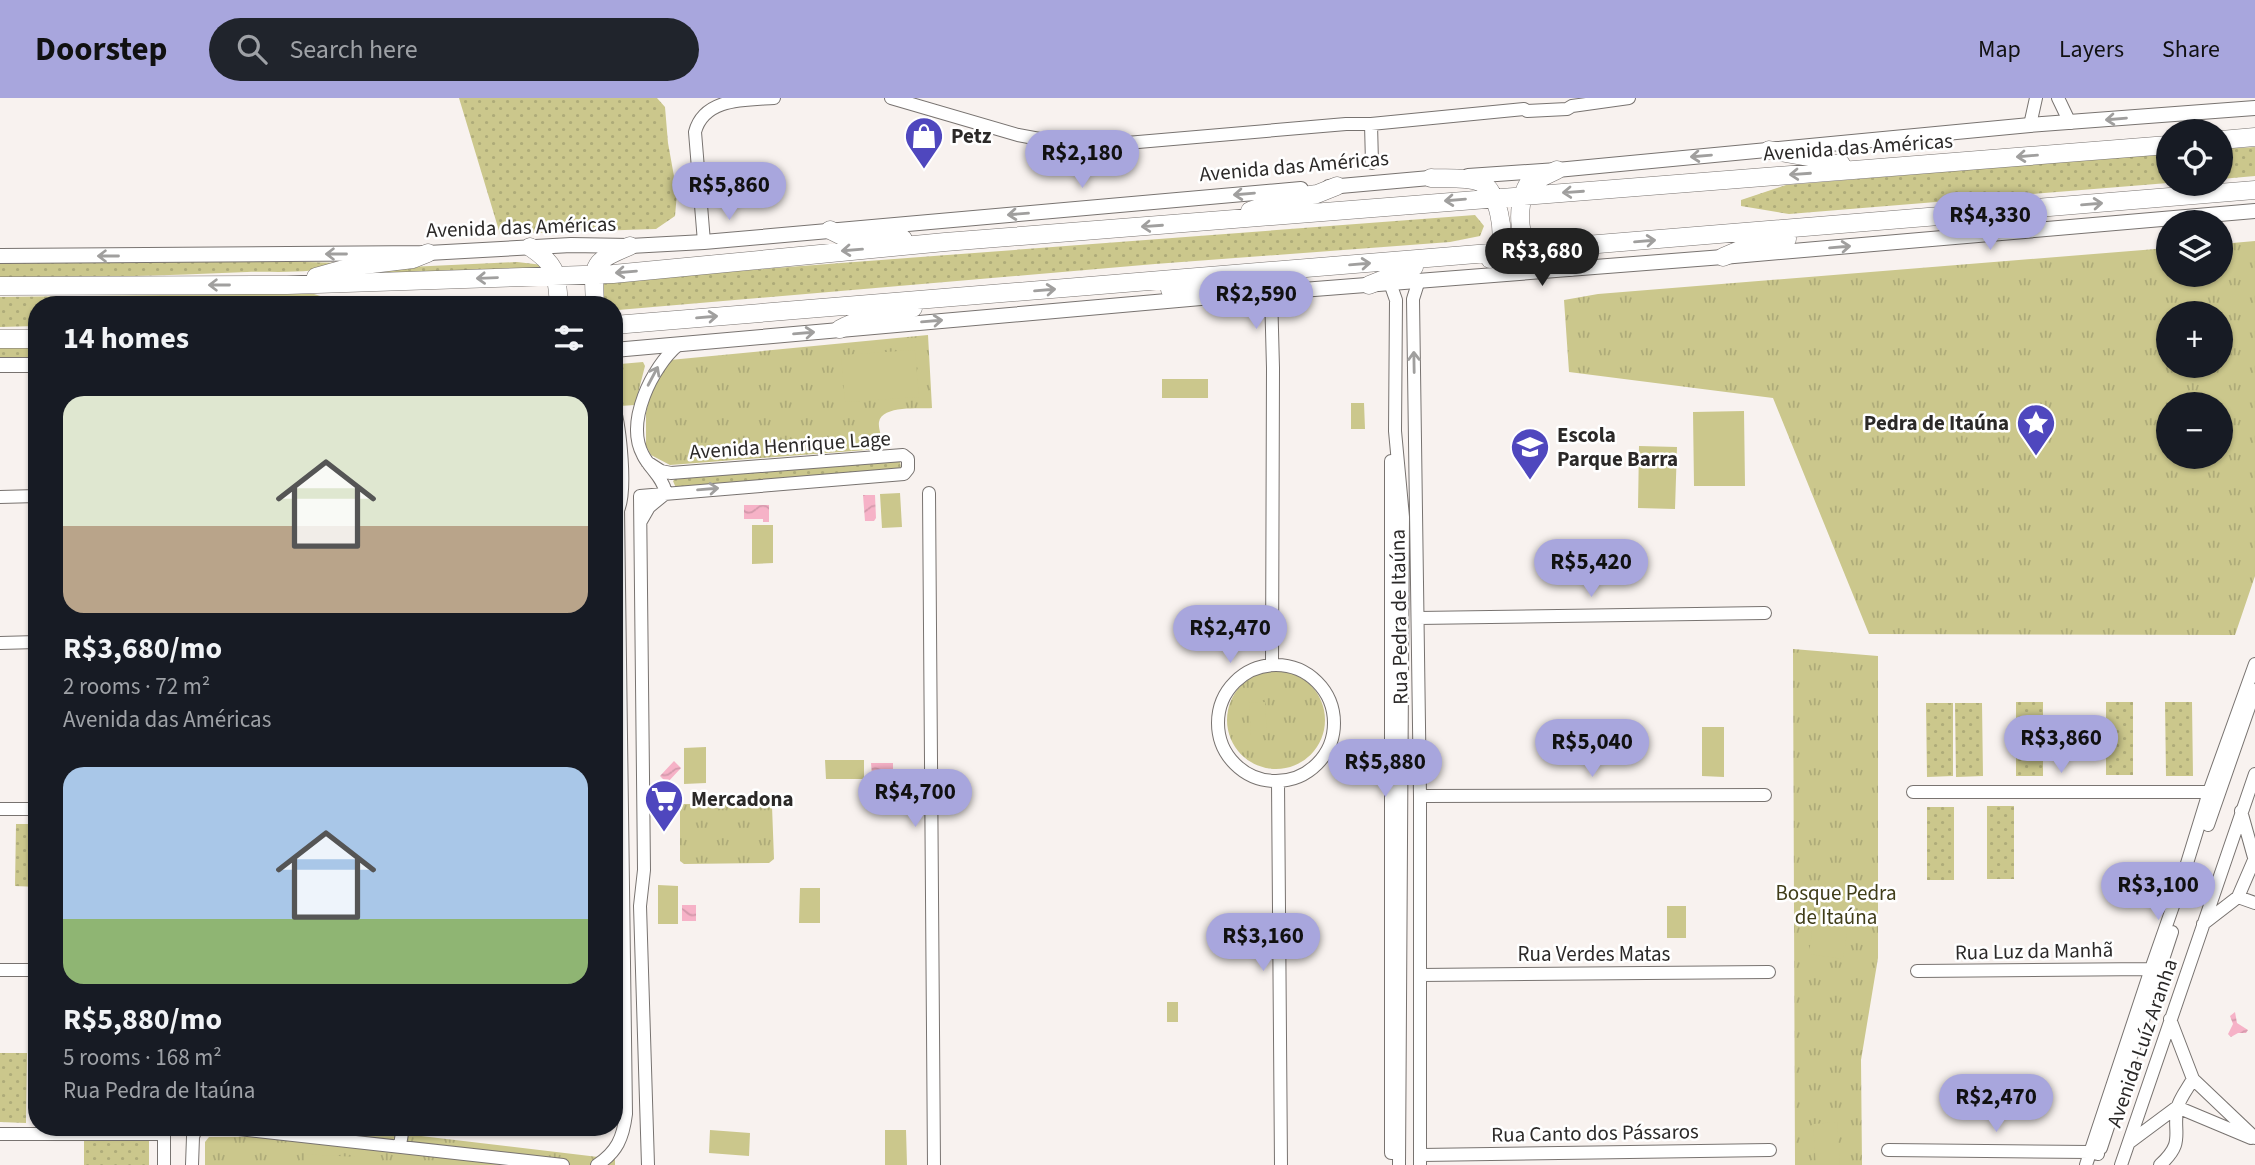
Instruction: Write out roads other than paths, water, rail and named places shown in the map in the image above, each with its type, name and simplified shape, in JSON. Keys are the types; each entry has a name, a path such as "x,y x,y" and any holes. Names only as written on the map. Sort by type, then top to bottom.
{"highway":[{"path":"2233,139 2255,138"},
{"name":"Avenida das Américas","path":"0,286 287,285 593,274 1493,197 2156,146"},
{"path":"1769,150 1820,159 1826,164 1862,163 1886,168"},
{"path":"1557,170 1528,184 1521,202 1522,231 1528,250 1542,261 1570,267"},
{"path":"1369,285 1415,266 1490,260 1498,252 1500,220 1493,197 1482,183 1431,178"},
{"path":"1220,220 1284,199 1317,194 1337,186"},
{"path":"2233,192 2255,190"},
{"path":"623,324 2180,196"},
{"path":"2223,196 2255,199"},
{"path":"1723,257 1749,246 1854,230 1875,222"},
{"path":"830,230 842,236 869,235 945,242"},
{"path":"594,296 593,274 600,260 630,246"},
{"path":"530,247 550,261 558,296"},
{"path":"287,285 355,266 413,259 428,253"},
{"path":"1097,285 1133,290 1242,289 1264,293"},
{"path":"840,329 861,319 930,306 953,298"},
{"path":"0,339 28,339"}],"main road":[{"name":"Avenida das Américas","path":"0,256 428,253 571,245 630,246 704,242 1431,178 1557,170 2031,125 2255,108"},
{"path":"623,349 2255,211"},
{"path":"0,365 28,365"}],"street":[{"path":"704,242 695,132 698,120 705,111 726,102 774,98"},
{"path":"891,98 1018,135 1072,145 1371,124 1524,109 1567,109 1629,98"},
{"path":"2031,125 2036,98"},
{"path":"2058,98 2070,123"},
{"path":"1371,124 1372,163"},
{"name":"Rua Pedra de Itaúna","path":"1419,280 1413,299 1420,796 1421,1160"},
{"name":"Rua Pedra de Itaúna","path":"1390,283 1396,300 1395,431 1403,517 1399,1165"},
{"path":"1264,293 1273,368 1272,665"},
{"path":"648,1165 640,906 644,870 641,521 649,507 666,493 662,480 639,447 639,408 656,370 665,356 678,345"},
{"path":"1391,1165 1391,434 1395,403 1415,404"},
{"path":"623,409 639,408"},
{"path":"1395,431 1416,430"},
{"name":"Avenida Henrique Lage","path":"641,521 640,496 904,474 909,464 903,455 671,473 661,471 647,462"},
{"path":"929,493 934,1165"},
{"path":"0,497 28,496"},
{"path":"1418,618 1765,613"},
{"path":"0,643 28,642"},
{"path":"2086,1165 2095,1157 2151,969 2209,792 2255,664"},
{"path":"1272,665 1290,666 1307,674 1321,686 1331,702 1335,720 1329,747 1313,769 1297,778 1278,782 1258,779 1241,769 1227,755 1219,736 1218,716 1223,697 1235,681 1252,670 1272,665"},
{"name":"Avenida Luíz Aranha","path":"2095,1157 2255,690"},
{"name":"Avenida Luíz Aranha","path":"2121,1165 2255,774"},
{"path":"1278,782 1281,1165"},
{"path":"1913,792 2209,792"},
{"path":"1420,796 1765,795"},
{"path":"0,809 28,809"},
{"path":"2203,924 2238,897 2254,860 2241,810"},
{"path":"2238,897 2255,903"},
{"path":"623,931 626,1114 623,1134"},
{"name":"Rua Luz da Manhã","path":"1917,971 2151,969"},
{"path":"0,970 28,970"},
{"name":"Rua Verdes Matas","path":"1420,975 1769,972"},
{"path":"2171,1019 2193,1079 2255,1139"},
{"path":"2129,1143 2177,1107 2193,1079"},
{"path":"2177,1107 2255,1139"},
{"path":"2160,1165 2174,1148 2178,1134 2177,1107"},
{"path":"0,1134 28,1133"},
{"path":"164,1136 164,1165"},
{"path":"192,1136 192,1165"},
{"path":"310,1136 563,1165"},
{"path":"400,1145 402,1136"},
{"path":"597,1165 609,1157 622,1136"},
{"name":"Rua Canto dos Pássaros","path":"1421,1160 1770,1150"},
{"path":"1888,1150 2095,1157"}],"water":[{"path":"863,495 875,495 876,518 874,521 865,521"},
{"path":"744,505 769,505 769,522 763,522 763,519 744,519"},
{"path":"674,761 681,768 667,783 660,776"},
{"path":"871,763 893,763 893,775 872,775"},
{"path":"682,905 696,905 696,921 682,921"},
{"path":"2235,1012 2237,1023 2248,1030 2231,1037 2228,1034 2233,1024 2230,1016"}],"place":[{"name":"Petz","path":"924,170"},
{"name":"Pedra de Itaúna","path":"2036,457"},
{"name":"Escola Parque Barra","path":"1530,481"},
{"name":"Mercadona","path":"664,833"}],"park label":[{"name":"Bosque Pedra de Itaúna","path":"1836,905"}]}
